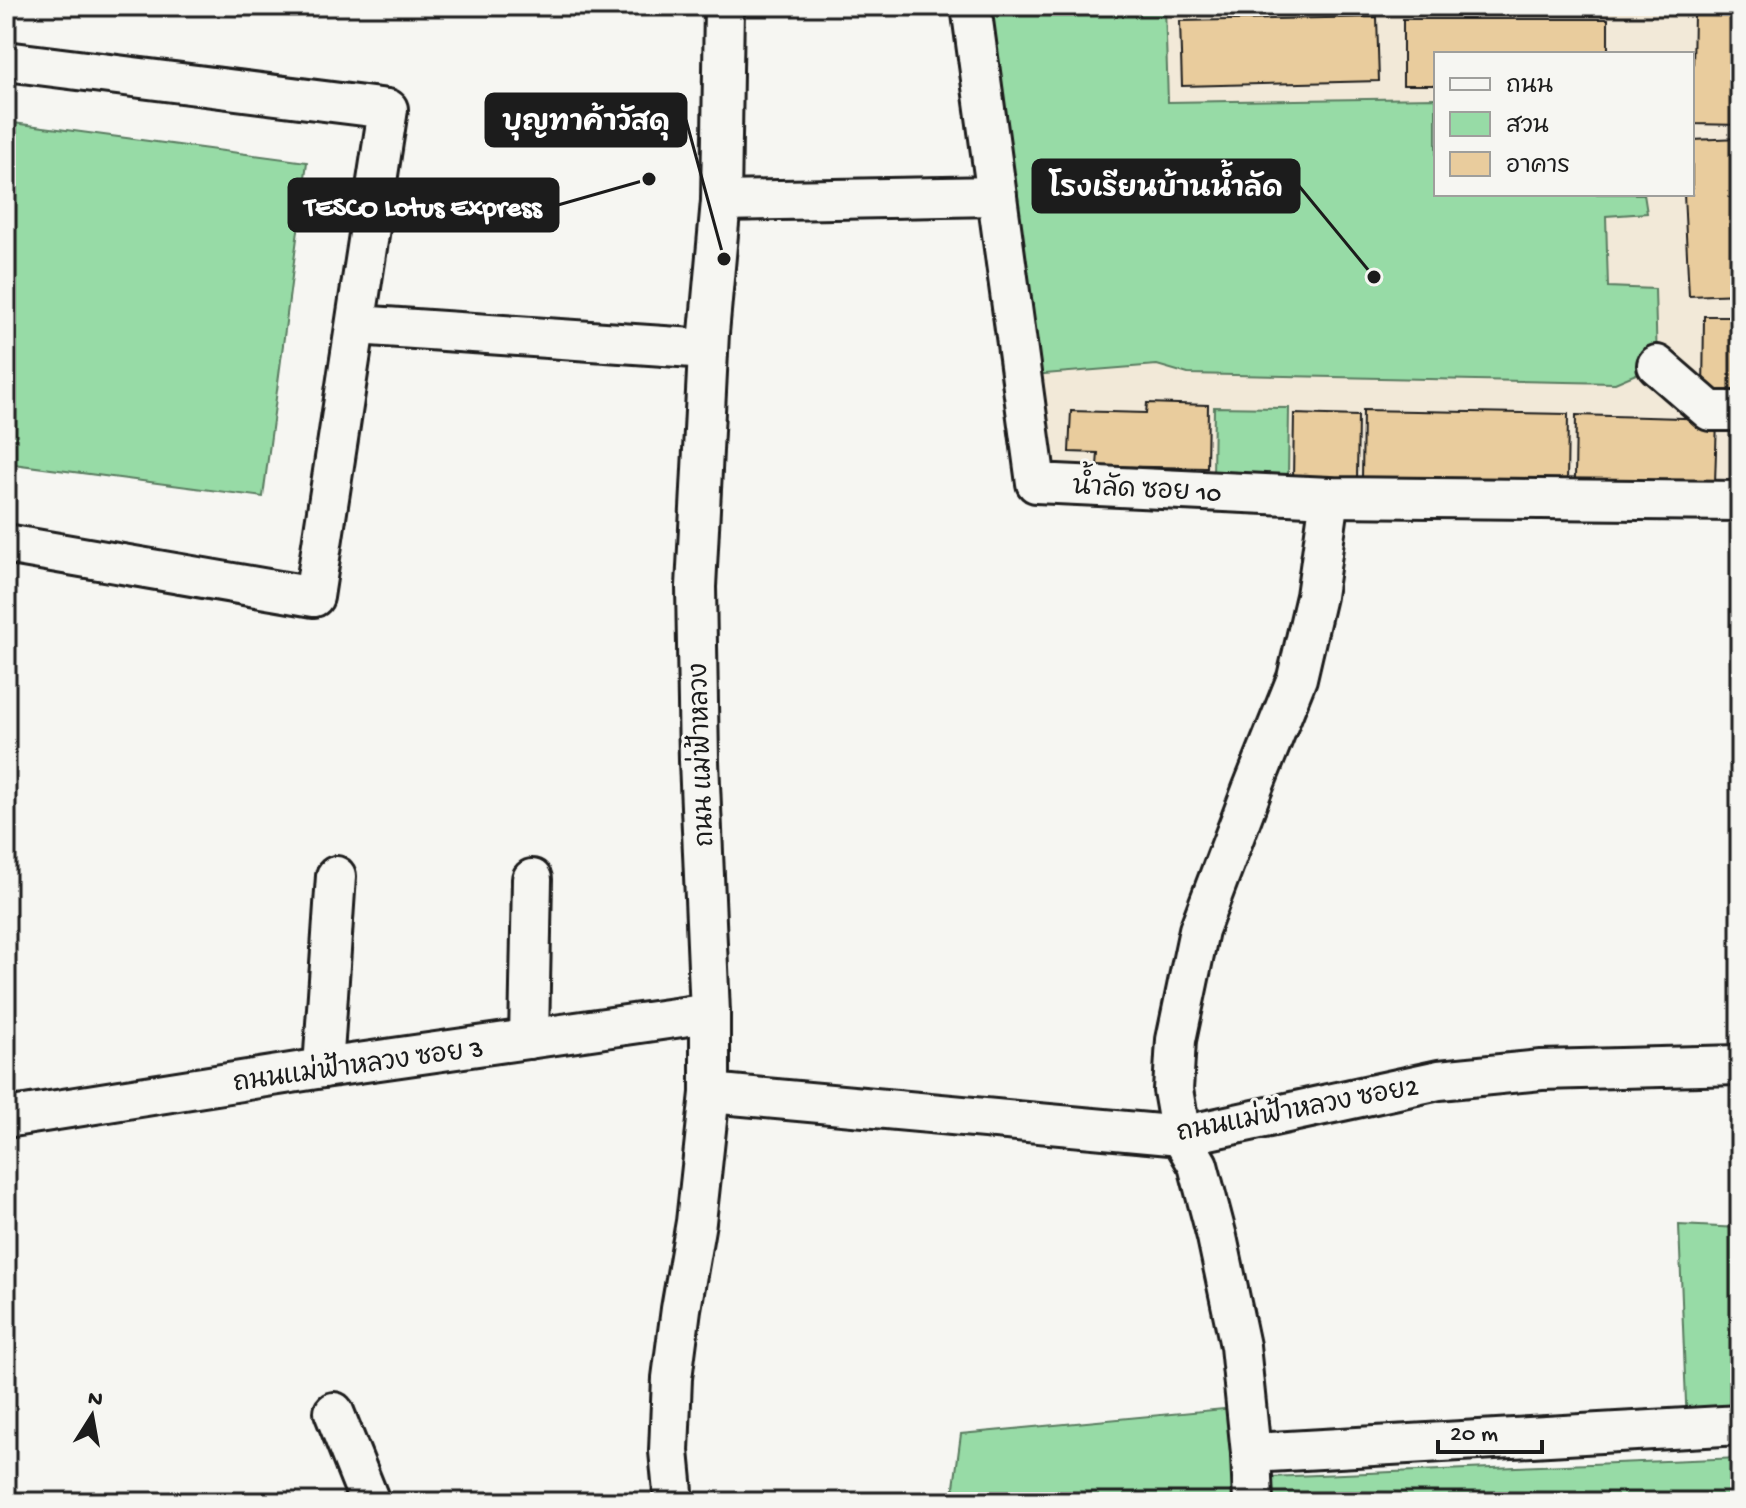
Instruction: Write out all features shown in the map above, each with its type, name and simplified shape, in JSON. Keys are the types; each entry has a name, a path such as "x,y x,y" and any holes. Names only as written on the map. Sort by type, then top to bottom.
{"street":[{"name":"ถนน แม่ฟ้าหลวง","path":"674,1502 669,1451 672,1378 696,1222 710,1093 696,587 708,349 721,201 724,6"},
{"name":"น้ำลัด ซอย 10","path":"971,6 1036,483 1330,497 1740,501"},
{"path":"6,61 388,109 314,597 6,544"},
{"path":"721,201 997,196"},
{"path":"356,325 708,349"},
{"path":"1657,365 1710,411 1740,411"},
{"path":"1253,1502 1240,1346 1198,1165 1181,1136 1173,1090 1176,1040 1199,930 1297,678 1316,596 1330,497"},
{"path":"323,1068 336,876"},
{"path":"529,1039 532,879"},
{"name":"ถนนแม่ฟ้าหลวง ซอย 3","path":"6,1118 323,1068 710,1013"},
{"name":"ถนนแม่ฟ้าหลวง ซอย2","path":"710,1093 1181,1136 1439,1080 1541,1070 1740,1065"},
{"path":"334,1412 370,1502"},
{"path":"1251,1453 1740,1425"}],"shaded area":[{"path":"971,6 1740,6 1740,501 1036,483"}],"green space":[{"path":"971,6 1165,6 1168,102 1434,98 1434,196 1644,196 1647,213 1606,216 1608,287 1655,289 1657,365 1615,383 1188,374 1157,365 1020,376"},
{"path":"6,122 307,162 263,497 6,463"},
{"path":"1214,407 1289,408 1288,478 1213,478"},
{"path":"1679,1225 1740,1228 1740,1425 1687,1428"},
{"path":"1234,1408 1242,1502 952,1502 961,1434"},
{"path":"1740,1458 1740,1502 1269,1502 1269,1477"}],"building":[{"path":"1694,14 1740,15 1740,125 1694,124"},
{"path":"1377,17 1379,81 1182,86 1180,21"},
{"path":"1403,19 1608,19 1608,52 1434,52 1434,85 1403,85"},
{"path":"1740,138 1740,294 1689,296 1684,196 1694,196 1694,140"},
{"path":"1704,316 1740,316 1740,393 1703,393"},
{"path":"1147,403 1208,405 1207,468 1097,466 1098,453 1069,452 1071,411 1146,413"},
{"path":"1363,410 1568,414 1567,484 1362,480"},
{"path":"1294,414 1358,416 1357,480 1293,479"},
{"path":"1576,415 1717,419 1715,483 1575,479"}],"place":[{"name":"TESCO Lotus Express","path":"649,179"},
{"name":"บุญทาค้าวัสดุ","path":"724,259"},
{"name":"โรงเรียนบ้านน้ำลัด","path":"1374,277"}]}
